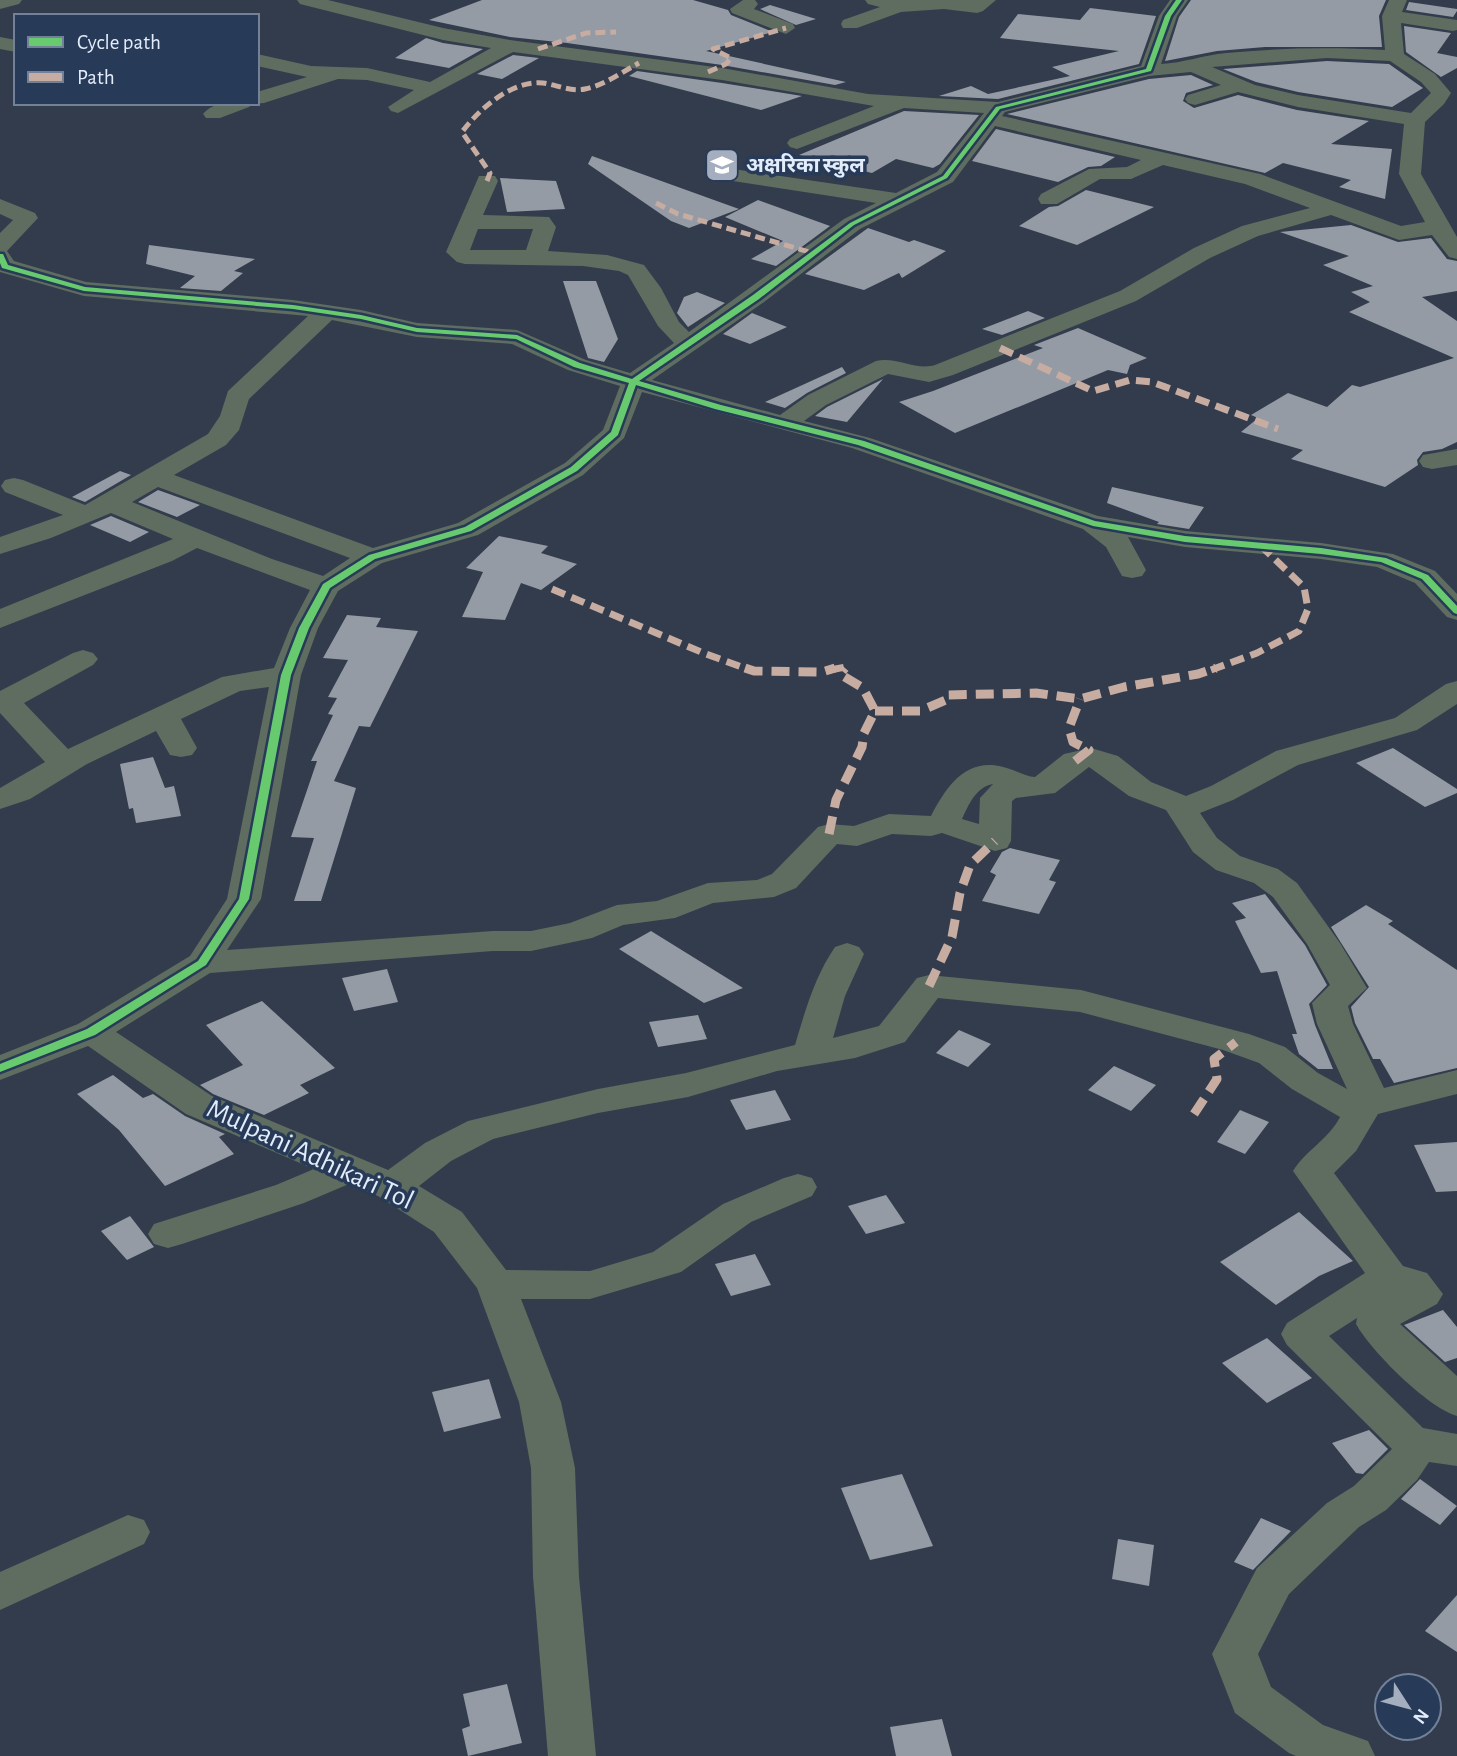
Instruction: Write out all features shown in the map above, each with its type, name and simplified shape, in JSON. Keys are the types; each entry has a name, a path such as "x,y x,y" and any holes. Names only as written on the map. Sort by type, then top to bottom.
{"street":[{"path":"0,5 13,0"},
{"path":"306,0 443,34 510,46 722,74 867,100 994,113 1161,158 1252,179 1399,233 1438,227"},
{"path":"874,0 899,7"},
{"path":"850,24 899,7 944,4 976,7 987,0"},
{"path":"1149,70 1168,16 1179,0"},
{"path":"748,1 739,9 786,28"},
{"path":"1395,56 1394,8 1453,25"},
{"path":"398,107 510,46"},
{"path":"0,1068 91,1032 202,963 244,899 286,675 304,628 327,586 372,557 468,529 574,468 615,433 634,381 756,297 852,223 945,177 994,113 1149,70 1195,67 1222,59 1327,52 1395,56 1444,79 1437,100 1415,120 1410,174 1438,227 1457,252"},
{"path":"259,60 311,72 367,74 431,88"},
{"path":"1195,67 1240,85 1298,101 1415,120"},
{"path":"259,98 315,82 335,73"},
{"path":"1195,99 1240,85"},
{"path":"797,143 905,102"},
{"path":"213,114 237,105"},
{"path":"1049,199 1096,173 1131,173 1161,158"},
{"path":"726,174 896,200"},
{"path":"486,181 457,252 466,257 607,261 634,268 648,284 673,333 688,342"},
{"path":"0,206 27,218 0,246"},
{"path":"784,424 817,400 885,366 929,375 1128,296 1202,253 1250,231 1334,208"},
{"path":"471,222 541,222 545,227 534,259"},
{"path":"1250,231 1284,245"},
{"path":"0,256 5,266 84,289 326,312 417,330 517,337 577,365 861,443 1093,523 1185,539 1321,551 1383,560 1425,577 1457,611"},
{"path":"0,546 58,529 113,505 163,470 209,446 224,433 235,416 237,396 326,312"},
{"path":"1079,317 1104,327"},
{"path":"156,477 372,557"},
{"path":"14,486 87,516"},
{"path":"113,505 262,565 327,586"},
{"path":"1093,523 1118,543 1132,570"},
{"path":"0,619 162,555 196,538"},
{"path":"65,764 40,741 19,713 4,701 83,659"},
{"path":"0,799 19,792 65,764 233,683 286,675"},
{"path":"202,963 480,942 531,942 580,931 617,915 663,911 708,893 762,890 784,881 829,834 857,836 889,824 931,826 944,823 995,841 996,798 1008,789 1044,786 1075,761 1091,757 1107,763 1140,789 1186,807 1222,793 1287,758 1406,724 1457,690"},
{"path":"164,716 181,748"},
{"path":"944,823 962,789 971,780 995,774 1027,788"},
{"path":"1178,804 1205,845 1228,863 1266,876 1285,890 1324,943 1349,988 1330,1003 1335,1024 1368,1104 1355,1129 1341,1147 1312,1171 1388,1277 1413,1283 1423,1294 1377,1318 1376,1324 1393,1344 1457,1400"},
{"path":"810,1054 827,996 847,954"},
{"path":"392,1186 438,1152 481,1130 618,1110 688,1085 774,1060 855,1046 892,1034 929,986 1081,1002 1236,1042 1272,1055 1305,1081 1353,1108 1457,1082"},
{"name":"Mulpani Adhikari Tol","path":"91,1032 199,1105 392,1186 448,1222 495,1284 540,1402 553,1468 556,1577 572,1756"},
{"path":"168,1234 290,1194 348,1169"},
{"path":"495,1284 590,1285 667,1262 737,1213 798,1187"},
{"path":"1388,1277 1302,1334 1410,1442 1438,1447"},
{"path":"1351,1756 1306,1739 1252,1699 1235,1654 1273,1581 1343,1514 1370,1498 1402,1468 1438,1447"},
{"path":"0,1592 128,1532"}],"building":[{"path":"482,0 693,0 728,10 731,15 773,32 706,51 846,82 835,85 722,65 510,37 429,20"},
{"path":"1191,0 1386,0 1379,16 1382,47 1265,47 1217,51 1165,61 1179,17"},
{"path":"1409,2 1457,11 1453,17 1406,10"},
{"path":"770,5 816,19 796,25 760,9"},
{"path":"1090,8 1156,16 1139,64 998,99 939,96 971,86 988,94 1070,76 1052,67 1119,51 1000,38 1018,14 1080,20"},
{"path":"1404,26 1451,33 1437,53 1457,57 1457,68 1441,77 1406,52"},
{"path":"426,38 483,49 449,68 395,58"},
{"path":"513,55 539,58 502,79 477,74"},
{"path":"1327,61 1389,64 1423,88 1392,107 1298,92 1256,82 1223,69"},
{"path":"637,71 802,96 761,110 629,76"},
{"path":"1191,75 1213,85 1186,93 1183,101 1194,108 1238,95 1297,110 1369,121 1331,144 1392,149 1385,199 1339,187 1351,180 1283,163 1265,173 1007,114 1149,79"},
{"path":"904,111 979,115 940,164 933,168 896,159 872,173 799,155"},
{"path":"996,129 1115,157 1101,166 1088,167 1058,182 972,161"},
{"path":"592,156 739,209 689,228 671,221 588,164"},
{"path":"500,178 556,181 565,209 507,212"},
{"path":"1086,190 1154,207 1077,245 1019,226 1049,207 1058,206"},
{"path":"758,200 830,226 776,266 751,259 783,241 725,217"},
{"path":"1351,225 1398,242 1431,238 1447,259 1457,261 1457,291 1422,297 1457,321 1457,442 1442,449 1423,452 1417,460 1418,465 1385,487 1291,459 1303,450 1241,432 1258,418 1251,415 1288,393 1327,407 1352,385 1360,387 1454,358 1349,312 1370,302 1351,292 1373,286 1323,265 1349,256 1280,232"},
{"path":"868,228 946,251 902,278 899,273 864,290 805,274"},
{"path":"149,245 255,259 234,271 243,273 221,291 180,288 195,276 146,264"},
{"path":"563,281 596,281 618,339 604,362 588,358"},
{"path":"697,292 725,303 688,327 677,313 684,297"},
{"path":"1028,311 1045,318 1002,335 982,329"},
{"path":"752,313 787,327 750,344 723,334"},
{"path":"1078,328 1147,358 1130,365 1127,374 1108,370 955,433 899,402 1043,348 1034,345"},
{"path":"842,367 846,373 785,408 765,402"},
{"path":"883,379 847,422 815,416 827,407"},
{"path":"120,471 131,475 85,502 72,497"},
{"path":"1112,487 1204,507 1189,529 1157,524 1159,522 1107,503"},
{"path":"158,490 200,505 177,517 138,502"},
{"path":"111,516 149,532 130,542 90,525"},
{"path":"499,536 548,546 541,553 577,564 541,590 521,583 505,620 462,617 483,572 466,568"},
{"path":"347,615 381,618 376,627 418,631 370,727 359,726 334,781 356,788 321,901 294,901 314,838 291,837 317,761 311,761 333,715 328,714 337,698 328,697 348,660 323,658"},
{"path":"1393,748 1457,789 1457,793 1425,807 1356,763"},
{"path":"153,757 165,788 174,786 181,816 136,823 133,808 129,809 120,764"},
{"path":"1010,848 1060,860 1049,880 1056,882 1039,914 982,901 996,875 990,872 1002,852"},
{"path":"1265,894 1305,945 1327,985 1309,1004 1333,1069 1318,1069 1299,1054 1292,1034 1297,1034 1277,971 1261,973 1235,921 1246,918 1232,903"},
{"path":"1366,905 1393,921 1388,924 1457,970 1457,1068 1394,1083 1380,1059 1373,1059 1355,1023 1351,1007 1369,987 1331,927"},
{"path":"651,931 743,988 704,1003 619,949"},
{"path":"387,969 398,1002 354,1011 342,978"},
{"path":"262,1001 335,1068 300,1085 309,1093 264,1115 213,1094 200,1085 243,1065 206,1025"},
{"path":"698,1015 707,1039 658,1047 649,1022"},
{"path":"959,1030 991,1044 968,1067 936,1053"},
{"path":"1114,1066 1156,1085 1131,1111 1088,1090"},
{"path":"113,1075 143,1098 153,1094 185,1116 225,1134 219,1137 234,1154 165,1186 119,1130 77,1094"},
{"path":"775,1090 791,1120 746,1130 730,1100"},
{"path":"1240,1110 1269,1122 1245,1154 1217,1142"},
{"path":"1457,1142 1457,1191 1436,1192 1414,1145"},
{"path":"886,1195 905,1223 866,1234 848,1206"},
{"path":"1299,1212 1353,1261 1319,1276 1276,1305 1220,1262"},
{"path":"130,1216 154,1247 127,1260 101,1231"},
{"path":"755,1254 771,1285 731,1296 715,1264"},
{"path":"1443,1310 1457,1327 1457,1358 1445,1362 1404,1325"},
{"path":"1267,1338 1312,1378 1267,1403 1222,1363"},
{"path":"489,1379 501,1418 444,1432 432,1392"},
{"path":"1369,1430 1388,1449 1363,1474 1356,1473 1332,1443"},
{"path":"902,1474 933,1546 870,1560 841,1488"},
{"path":"1420,1479 1457,1506 1440,1525 1401,1499"},
{"path":"1261,1518 1291,1531 1253,1570 1234,1562"},
{"path":"1118,1539 1154,1545 1149,1586 1112,1579"},
{"path":"1457,1595 1457,1652 1425,1631"},
{"path":"507,1684 522,1743 468,1756 462,1729 470,1726 463,1694"},
{"path":"942,1719 952,1756 896,1756 890,1727"}],"marked path":[{"path":"708,72 726,64 731,58 713,49 786,28"},
{"path":"538,49 586,33 616,32"},
{"path":"487,181 490,173 462,132 495,100 528,84 543,83 585,89 639,63"},
{"path":"656,203 678,214 813,253"},
{"path":"1000,348 1093,391 1130,380 1152,382 1278,429"},
{"path":"875,711 920,711 946,700 946,695 1036,693 1080,699 1124,687 1198,674 1257,653 1299,631 1308,609 1304,587 1262,547"},
{"path":"552,589 706,654 754,671 822,672 846,667 840,674 863,688 875,711 864,733 862,747 836,800 829,834"},
{"path":"1075,761 1089,750 1073,742 1069,728 1080,699"},
{"path":"929,986 952,937 960,893 970,865 995,841"},
{"path":"1194,1114 1217,1079 1214,1059 1236,1042"}],"cycle path":[{"path":"0,1068 91,1032 202,963 244,899 286,675 304,628 326,586 372,557 468,529 574,469 615,433 634,381 756,297 852,224 945,177 998,108 1149,70 1168,16 1179,0"},
{"path":"0,256 5,266 84,289 293,307 361,317 417,330 517,337 577,365 718,407 861,443 1093,523 1185,539 1321,551 1383,560 1425,577 1457,611"}],"place":[{"name":"अक्षरिका स्कुल","path":"722,165"}]}
